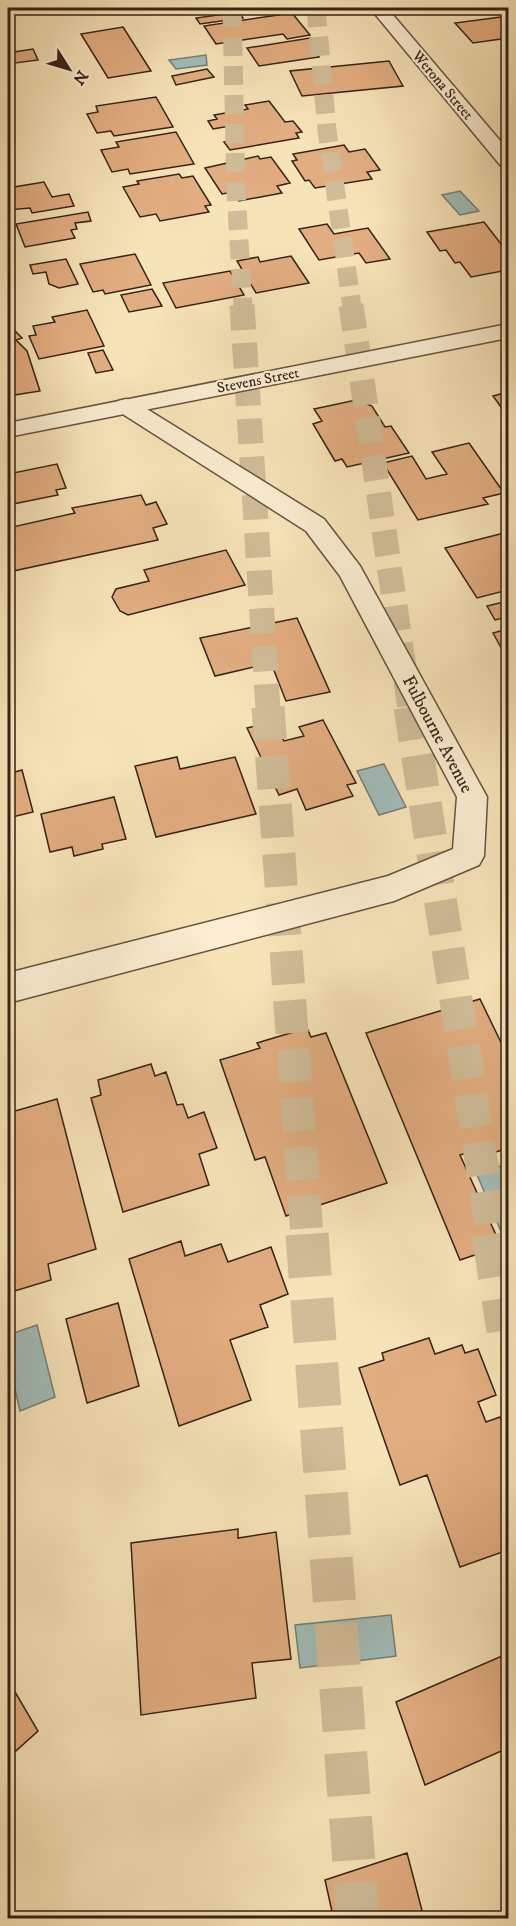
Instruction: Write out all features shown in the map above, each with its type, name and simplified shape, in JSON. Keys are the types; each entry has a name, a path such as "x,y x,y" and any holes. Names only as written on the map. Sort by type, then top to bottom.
{"street":[{"name":"Werona Street","path":"378,8 508,162"},
{"name":"Stevens Street","path":"8,430 508,331"},
{"name":"Fulbourne Avenue","path":"8,988 394,888 468,856 472,797 351,572 315,525 126,406"}],"water":[{"path":"206,55 207,65 176,69 169,60"},
{"path":"460,191 479,211 460,215 442,195"},
{"path":"384,764 406,807 379,815 357,771"},
{"path":"494,1164 508,1170 508,1248 475,1170"},
{"path":"37,1325 55,1397 20,1411 8,1358 8,1335"},
{"path":"391,1615 396,1656 300,1668 295,1625"}],"building":[{"path":"225,8 278,8 244,12 228,11"},
{"path":"239,12 243,18 200,24 196,18"},
{"path":"292,13 310,35 287,39 283,34 216,44 204,26"},
{"path":"508,17 508,38 473,43 455,23"},
{"path":"123,27 151,71 108,78 81,34"},
{"path":"310,38 318,49 313,49 319,57 259,66 247,48"},
{"path":"33,49 38,60 8,64 8,53"},
{"path":"389,61 403,86 302,96 290,71"},
{"path":"207,69 214,77 176,85 172,76"},
{"path":"156,97 173,127 114,136 111,131 97,133 87,114 98,112 96,106"},
{"path":"269,101 285,122 293,121 302,132 296,133 299,138 230,150 224,142 239,139 230,126 213,129 208,121 217,119 214,115 248,109 245,105"},
{"path":"176,132 194,164 130,174 128,169 112,172 101,150 119,147 116,142"},
{"path":"344,145 349,152 365,149 380,170 367,172 372,179 315,188 309,180 305,181 292,161 297,160 293,154"},
{"path":"258,156 260,159 271,157 290,183 277,186 282,193 239,201 233,192 222,194 205,168"},
{"path":"179,174 182,178 193,176 211,205 205,206 209,212 160,221 156,214 140,217 123,187 139,184 137,181"},
{"path":"44,182 52,197 69,194 74,206 32,213 30,208 8,210 8,188"},
{"path":"88,212 91,221 75,223 77,229 71,230 75,238 25,247 16,224"},
{"path":"484,222 508,253 508,270 471,277 460,262 455,263 446,250 440,251 427,232"},
{"path":"327,224 334,234 368,228 390,259 366,263 359,253 319,260 299,229"},
{"path":"135,254 151,285 105,294 103,290 93,292 80,264"},
{"path":"291,256 309,283 256,293 237,261 258,257 260,262"},
{"path":"66,259 78,284 59,288 49,284 46,272 33,274 30,265"},
{"path":"230,271 244,295 176,308 163,283"},
{"path":"152,289 162,306 129,312 121,295"},
{"path":"87,310 104,346 39,359 29,336 36,335 33,326 55,322 52,317"},
{"path":"8,324 22,338 16,340 27,351 40,391 8,396"},
{"path":"103,350 113,370 96,373 88,353"},
{"path":"508,392 508,413 506,414 493,396"},
{"path":"356,400 372,406 385,427 391,426 409,453 347,467 342,459 335,461 313,424 322,421 314,409"},
{"path":"469,443 504,493 483,498 488,504 418,520 383,463 412,456 426,479 447,474 432,452"},
{"path":"57,464 66,488 56,490 58,495 8,505 8,474"},
{"path":"141,495 146,505 156,502 167,524 153,528 158,540 13,571 8,555 8,528 75,513 72,508"},
{"path":"508,532 508,576 505,577 508,590 477,598 445,548"},
{"path":"226,550 245,585 128,615 120,611 112,597 116,589 149,581 144,570"},
{"path":"508,601 508,617 495,620 487,606"},
{"path":"297,618 330,692 286,701 271,663 215,676 200,638"},
{"path":"508,629 508,660 493,633"},
{"path":"323,720 356,783 347,785 353,796 306,810 297,789 279,795 247,728 274,721 284,741 304,736 299,727"},
{"path":"177,757 180,769 235,757 256,814 156,837 135,766"},
{"path":"22,770 33,812 8,818 8,774"},
{"path":"114,797 126,839 102,844 103,849 74,856 72,847 50,852 41,814"},
{"path":"480,999 508,1057 508,1148 493,1153 490,1146 460,1155 501,1246 460,1260 366,1033"},
{"path":"307,1028 311,1037 326,1033 387,1183 286,1216 265,1157 255,1160 220,1060 260,1048 257,1043"},
{"path":"151,1064 155,1076 166,1072 177,1105 183,1104 188,1118 204,1112 217,1148 199,1154 209,1185 123,1212 91,1098 101,1095 98,1080"},
{"path":"57,1099 96,1249 48,1264 51,1280 8,1293 8,1130 12,1128 8,1113"},
{"path":"181,1241 185,1256 221,1244 228,1262 271,1247 288,1294 260,1305 268,1327 230,1340 251,1400 179,1426 129,1259"},
{"path":"118,1303 139,1386 87,1403 66,1319"},
{"path":"429,1338 435,1354 462,1345 465,1353 478,1349 496,1395 478,1402 486,1422 500,1417 508,1438 508,1550 460,1567 427,1475 400,1485 359,1368 384,1360 382,1353"},
{"path":"238,1529 238,1538 276,1532 291,1659 252,1663 256,1698 141,1715 131,1543"},
{"path":"502,1656 508,1673 508,1748 425,1785 396,1702"},
{"path":"8,1680 38,1731 8,1758"},
{"path":"407,1853 424,1918 324,1918 333,1916 325,1880"}],"tunnel":[{"path":"232,8 236,191 243,307"},
{"path":"316,8 327,130 352,307"},
{"path":"242,305 268,709"},
{"path":"351,305 410,709"},
{"path":"268,707 307,1236"},
{"path":"410,707 493,1236"},
{"path":"307,1234 358,1918"},
{"path":"493,1234 508,1330"}]}
